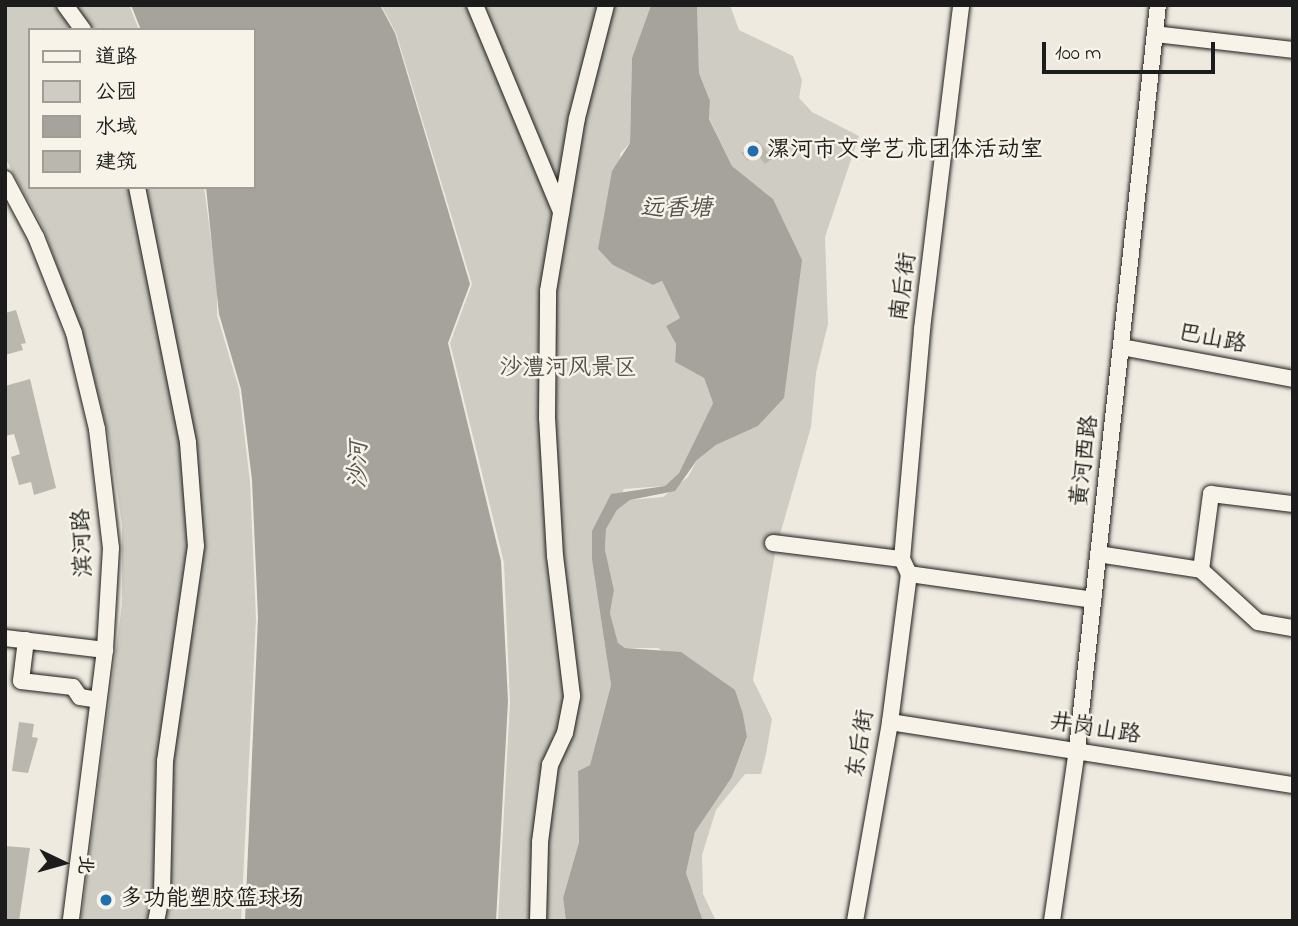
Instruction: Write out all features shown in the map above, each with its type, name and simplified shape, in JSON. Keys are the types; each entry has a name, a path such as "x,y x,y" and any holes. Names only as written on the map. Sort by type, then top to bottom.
{"street":[{"path":"65,5 82,28"},
{"path":"475,5 561,212"},
{"path":"538,921 540,842 550,765 565,733 572,695 555,556 547,418 548,291 578,118 606,5"},
{"name":"南后街","path":"905,566 922,329 961,5"},
{"name":"黄河西路","path":"1052,921 1077,749 1158,5"},
{"path":"1155,34 1293,50"},
{"name":"滨河路","path":"5,179 36,237 74,333 97,429 111,548 99,700 71,921"},
{"path":"137,189 188,443 196,546 165,761 162,891 156,921"},
{"name":"巴山路","path":"1122,347 1293,379"},
{"path":"1201,570 1211,494 1293,504"},
{"path":"773,544 1093,600"},
{"path":"1098,554 1201,570 1258,622 1293,628"},
{"name":"东后街","path":"855,921 890,722 905,566"},
{"path":"5,638 104,650"},
{"path":"26,640 21,681 73,687 80,697 99,700"},
{"name":"井岗山路","path":"890,722 1077,749 1293,785"}],"green space":[{"path":"5,5 129,5 138,28 28,28 28,189 204,189 217,283 217,315 239,389 250,482 256,619 241,921 81,921 122,604 122,525 109,437 86,347 44,229 5,158"},
{"name":"沙澧河风景区","path":"381,5 651,5 632,58 630,143 620,154 640,278 653,285 662,281 680,318 666,326 676,344 675,362 704,378 713,403 679,473 665,486 624,489 592,560 611,685 590,765 578,771 579,842 563,898 566,921 498,921 510,702 504,563 450,343 472,284 396,33"},
{"path":"697,5 730,5 739,30 793,56 802,80 799,98 812,112 859,136 825,237 828,324 816,373 811,427 776,548 753,680 772,719 766,754 761,774 745,774 716,810 702,855 703,894 716,921 703,921 686,873 695,832 732,777 747,738 743,714 658,648 625,648 618,643 610,613 614,590 605,550 606,529 617,510 630,500 663,497 688,477 697,460 716,445 758,426 784,398 773,199 732,166 709,118 710,101 699,73"}],"water":[{"name":"沙河","path":"131,5 380,5 395,33 470,284 448,343 501,561 508,701 496,921 245,921 258,617 252,480 241,389 219,314 206,189 256,189 256,28 140,28"},
{"name":"远香塘","path":"651,5 697,5 699,73 710,101 709,119 732,166 773,199 802,260 784,398 758,426 716,445 697,460 675,491 630,500 617,510 606,529 605,550 614,590 610,613 618,643 625,648 681,652 735,690 743,714 747,737 732,777 695,832 686,873 703,921 566,921 563,898 579,842 578,771 590,765 611,685 592,560 592,531 611,494 665,486 679,473 713,403 704,378 675,362 676,344 666,326 680,318 662,281 653,285 613,265 598,249 612,171 630,143 632,58"}],"building":[{"name":"漯河市文学艺术团体活动室","path":"757,140 773,158 765,164 757,154 748,161 741,153"},
{"path":"16,310 26,343 21,344 23,350 5,355 5,313"},
{"path":"30,379 56,488 34,495 31,482 19,485 11,457 20,454 14,434 5,436 5,386"},
{"path":"19,722 34,724 32,737 38,738 28,773 12,771"},
{"path":"5,846 30,848 19,921 5,921"}],"place":[{"name":"漯河市文学艺术团体活动室","path":"753,151"},
{"name":"多功能塑胶篮球场","path":"106,900"}]}
